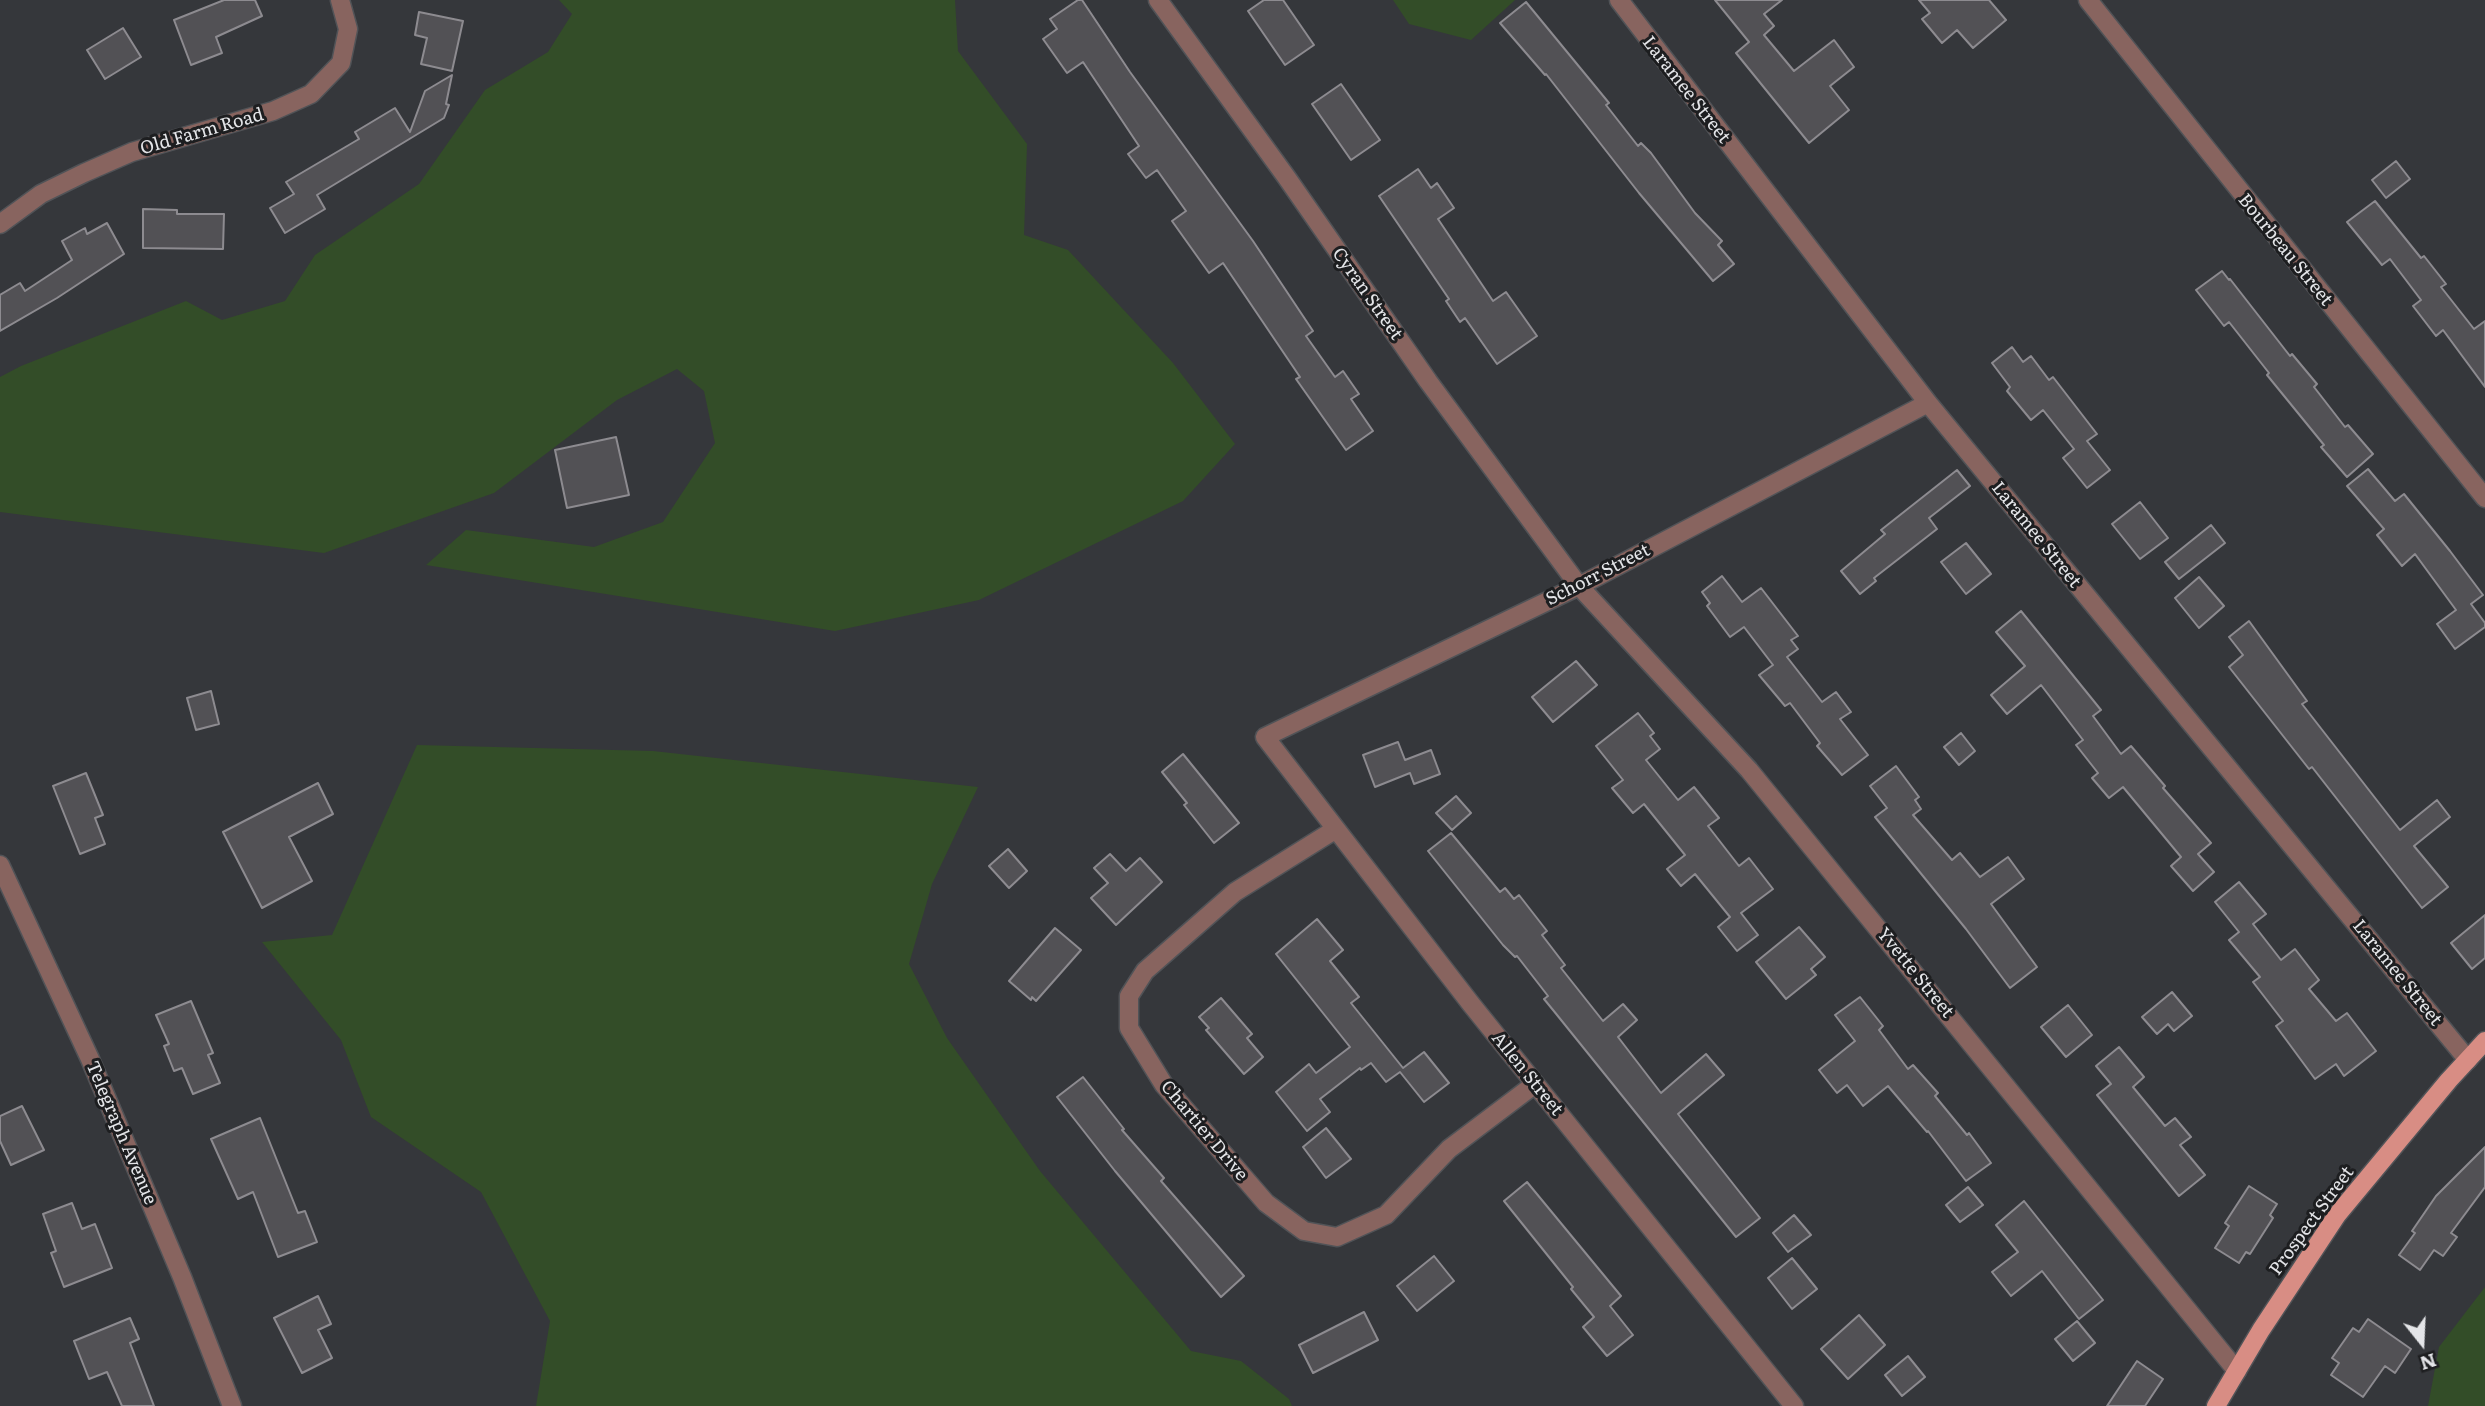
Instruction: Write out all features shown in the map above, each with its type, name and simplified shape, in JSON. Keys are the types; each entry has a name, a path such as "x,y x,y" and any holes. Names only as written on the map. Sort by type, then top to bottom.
{"main road":[{"name":"Prospect Street","path":"2216,1406 2337,1215 2485,1041"}],"street":[{"name":"Old Farm Road","path":"0,224 41,194 96,167 132,152 273,111 311,94 341,63 348,29 340,0"},
{"name":"Cyran Street","path":"1157,0 1287,178 1427,381 1579,586"},
{"name":"Laramee Street","path":"1619,0 1928,403 2468,1060"},
{"name":"Bourbeau Street","path":"2088,0 2485,498"},
{"name":"Schorr Street","path":"1265,737 1579,586 1928,403"},
{"name":"Yvette Street","path":"1579,586 1749,770 2236,1371"},
{"name":"Allen Street","path":"1265,737 1535,1084 1794,1406"},
{"name":"Chartier Drive","path":"1336,830 1235,892 1145,971 1129,996 1129,1028 1164,1085 1266,1203 1304,1231 1337,1237 1386,1215 1449,1149 1535,1084"},
{"name":"Telegraph Avenue","path":"0,865 90,1059 182,1277 232,1406"}],"green space":[{"path":"559,0 955,0 958,51 1027,144 1024,235 1068,250 1173,363 1235,444 1183,501 979,600 835,631 426,565 466,530 594,547 663,522 715,443 704,391 677,369 617,400 494,493 324,553 0,512 0,377 21,366 186,301 222,320 285,301 315,255 419,184 485,90 548,52 572,14"},
{"path":"1393,0 1515,0 1471,40 1409,24"},
{"path":"417,745 653,751 978,787 932,884 909,964 947,1038 1040,1171 1191,1351 1241,1361 1289,1399 1292,1406 536,1406 550,1321 481,1192 371,1117 341,1040 262,942 332,935"},
{"path":"2485,1287 2485,1406 2428,1406 2439,1347"}],"building":[{"path":"224,0 255,0 262,16 216,37 222,53 191,65 174,20"},
{"path":"1082,0 1130,72 1253,241 1313,331 1306,336 1335,377 1343,371 1359,394 1351,399 1373,431 1346,450 1296,379 1300,377 1223,263 1209,273 1172,221 1186,211 1157,170 1146,178 1128,154 1139,146 1083,62 1067,73 1043,39 1057,29 1050,19"},
{"path":"1264,0 1283,0 1314,45 1285,65 1248,11"},
{"path":"1715,0 1782,0 1764,14 1774,26 1764,35 1794,71 1834,40 1854,67 1830,86 1849,110 1809,143 1736,53 1749,42"},
{"path":"1919,0 1989,0 2006,20 1973,48 1957,30 1942,43 1922,19 1930,13"},
{"path":"1526,2 1609,103 1606,105 1638,146 1641,143 1651,153 1695,213 1722,241 1718,245 1734,264 1713,281 1639,193 1546,74 1500,23"},
{"path":"419,12 463,21 452,71 421,64 427,38 415,35"},
{"path":"123,28 141,57 105,79 87,50"},
{"path":"452,75 446,104 449,105 444,118 317,195 325,209 285,233 270,208 294,194 286,182 359,139 355,132 395,108 410,132 425,91"},
{"path":"1341,84 1380,140 1351,160 1312,104"},
{"path":"2396,161 2410,179 2386,198 2372,180"},
{"path":"1418,169 1431,188 1437,183 1454,208 1438,219 1493,301 1506,292 1537,336 1497,364 1465,318 1460,322 1446,301 1449,299 1379,196"},
{"path":"2375,201 2446,284 2441,287 2474,329 2485,321 2485,387 2443,330 2436,336 2413,306 2421,300 2390,259 2382,265 2347,222"},
{"path":"143,209 177,210 177,214 224,214 223,249 143,248"},
{"path":"107,223 124,254 0,331 0,295 20,283 25,291 72,260 62,241 85,228 87,234"},
{"path":"2222,271 2290,356 2292,354 2317,384 2314,387 2345,427 2348,425 2373,454 2347,477 2321,447 2324,445 2267,375 2269,373 2229,322 2224,326 2196,290"},
{"path":"2012,347 2023,362 2031,356 2049,380 2053,377 2097,434 2087,441 2110,470 2087,488 2063,458 2074,449 2043,410 2031,420 2007,391 2010,387 1992,363"},
{"path":"616,437 629,495 567,508 555,450"},
{"path":"2368,469 2395,501 2404,494 2483,595 2471,604 2485,627 2455,649 2437,624 2456,610 2415,554 2402,566 2377,535 2384,529 2347,486"},
{"path":"1957,470 1970,486 1929,518 1937,529 1874,578 1876,581 1860,594 1841,571 1885,534 1881,530"},
{"path":"2140,502 2168,538 2140,559 2112,524"},
{"path":"2211,525 2225,543 2179,579 2165,562"},
{"path":"1966,543 1991,574 1966,594 1941,562"},
{"path":"1722,576 1742,602 1761,588 1798,636 1791,640 1798,649 1787,657 1822,702 1836,692 1851,712 1840,719 1868,755 1842,775 1817,746 1820,743 1790,703 1785,706 1759,675 1773,665 1744,627 1730,637 1707,606 1710,603 1702,592"},
{"path":"2199,577 2224,606 2199,628 2175,598"},
{"path":"2021,611 2101,710 2093,716 2121,754 2131,746 2211,843 2198,854 2214,872 2193,891 2171,866 2181,857 2123,787 2109,798 2092,778 2098,773 2076,745 2083,740 2041,685 2007,714 1991,695 2025,666 1996,632"},
{"path":"2249,621 2307,701 2302,704 2400,830 2437,800 2450,817 2414,846 2448,887 2422,908 2312,767 2309,769 2229,667 2243,655 2229,637"},
{"path":"1576,661 1597,685 1553,722 1532,697"},
{"path":"211,691 219,724 196,730 187,698"},
{"path":"1638,713 1654,733 1650,736 1660,749 1646,760 1678,800 1694,787 1719,818 1708,826 1739,866 1749,858 1773,889 1741,913 1758,935 1737,951 1718,927 1730,917 1695,874 1681,886 1667,869 1685,855 1644,804 1633,813 1612,788 1623,780 1596,746"},
{"path":"1961,733 1975,751 1959,765 1944,747"},
{"path":"1398,742 1405,760 1431,750 1440,774 1414,784 1410,773 1375,787 1363,755"},
{"path":"1183,754 1239,823 1214,843 1162,772"},
{"path":"1896,766 1919,797 1915,800 1921,809 1913,815 1952,860 1960,853 1980,877 2008,857 2024,879 1991,904 2037,967 2010,988 1875,817 1887,808 1870,786"},
{"path":"86,773 103,815 95,818 105,844 80,854 53,786"},
{"path":"318,783 333,814 289,837 312,881 262,908 223,832"},
{"path":"1456,796 1471,813 1452,830 1436,813"},
{"path":"1451,833 1500,892 1505,888 1514,899 1519,895 1547,931 1542,935 1565,965 1561,968 1603,1021 1623,1004 1637,1020 1618,1037 1661,1093 1706,1054 1724,1075 1678,1114 1760,1218 1736,1237 1544,999 1548,996 1517,956 1503,945 1428,851"},
{"path":"1008,849 1027,871 1009,888 989,866"},
{"path":"1110,854 1126,871 1140,858 1162,882 1116,925 1091,898 1108,883 1094,868"},
{"path":"2239,882 2266,914 2253,924 2281,960 2295,949 2319,980 2309,989 2336,1021 2347,1013 2376,1051 2344,1076 2336,1064 2315,1079 2276,1026 2283,1021 2253,982 2260,977 2229,940 2239,932 2215,902"},
{"path":"2485,915 2485,958 2472,969 2451,943"},
{"path":"1317,919 1343,950 1330,961 1359,997 1351,1003 1403,1068 1424,1052 1449,1083 1424,1102 1400,1072 1386,1082 1371,1063 1361,1070 1360,1068 1320,1099 1330,1112 1307,1131 1276,1092 1309,1064 1316,1073 1350,1047 1276,954"},
{"path":"1799,927 1825,957 1811,969 1816,975 1786,999 1756,962"},
{"path":"1055,928 1081,950 1036,1001 1032,997 1031,1000 1009,981"},
{"path":"2172,992 2192,1016 2174,1031 2168,1024 2157,1034 2142,1017"},
{"path":"1860,997 1883,1026 1879,1030 1908,1069 1913,1065 1938,1093 1935,1096 1967,1135 1969,1133 1991,1163 1966,1181 1928,1131 1888,1086 1863,1106 1847,1085 1837,1093 1819,1070 1855,1041 1835,1015"},
{"path":"1221,998 1252,1034 1247,1038 1263,1057 1244,1074 1206,1030 1209,1028 1199,1017"},
{"path":"191,1001 213,1053 208,1055 220,1083 193,1094 182,1068 174,1071 164,1046 169,1044 156,1015"},
{"path":"2068,1005 2092,1035 2066,1057 2041,1027"},
{"path":"2119,1047 2144,1077 2133,1087 2165,1126 2175,1118 2191,1137 2180,1145 2205,1175 2179,1196 2097,1095 2111,1084 2096,1066"},
{"path":"1083,1077 1124,1129 1122,1130 1164,1178 1161,1181 1244,1276 1221,1297 1057,1097"},
{"path":"22,1106 44,1150 11,1165 0,1141 0,1116"},
{"path":"260,1118 298,1213 305,1211 317,1242 278,1257 253,1192 238,1199 211,1139"},
{"path":"1326,1128 1351,1159 1326,1178 1303,1147"},
{"path":"2485,1147 2485,1187 2451,1233 2457,1237 2443,1256 2434,1250 2420,1270 2399,1255 2436,1196"},
{"path":"1527,1182 1621,1296 1610,1306 1633,1335 1607,1356 1583,1327 1594,1317 1504,1201"},
{"path":"2249,1186 2277,1204 2270,1215 2273,1218 2250,1254 2246,1252 2239,1263 2215,1248 2229,1226 2225,1223"},
{"path":"1968,1187 1983,1205 1960,1222 1946,1205"},
{"path":"2024,1201 2103,1300 2079,1319 2042,1271 2011,1296 1992,1272 2018,1252 1996,1225"},
{"path":"72,1203 82,1229 95,1224 112,1268 64,1287 51,1253 56,1251 43,1214"},
{"path":"1794,1215 1811,1235 1788,1252 1773,1233"},
{"path":"1434,1256 1454,1281 1417,1311 1397,1286"},
{"path":"1792,1258 1817,1289 1792,1309 1768,1278"},
{"path":"318,1296 331,1324 318,1330 332,1358 302,1373 274,1318"},
{"path":"1364,1312 1378,1340 1313,1373 1299,1345"},
{"path":"1859,1315 1885,1345 1848,1379 1821,1349"},
{"path":"130,1318 139,1339 130,1343 154,1406 122,1406 107,1372 89,1379 74,1341"},
{"path":"2368,1319 2411,1349 2395,1373 2385,1366 2363,1397 2331,1375 2339,1363 2332,1358 2353,1328 2359,1332"},
{"path":"2077,1321 2095,1343 2073,1361 2055,1339"},
{"path":"1908,1356 1925,1377 1902,1396 1885,1375"},
{"path":"2137,1361 2163,1379 2145,1406 2107,1406"}]}
